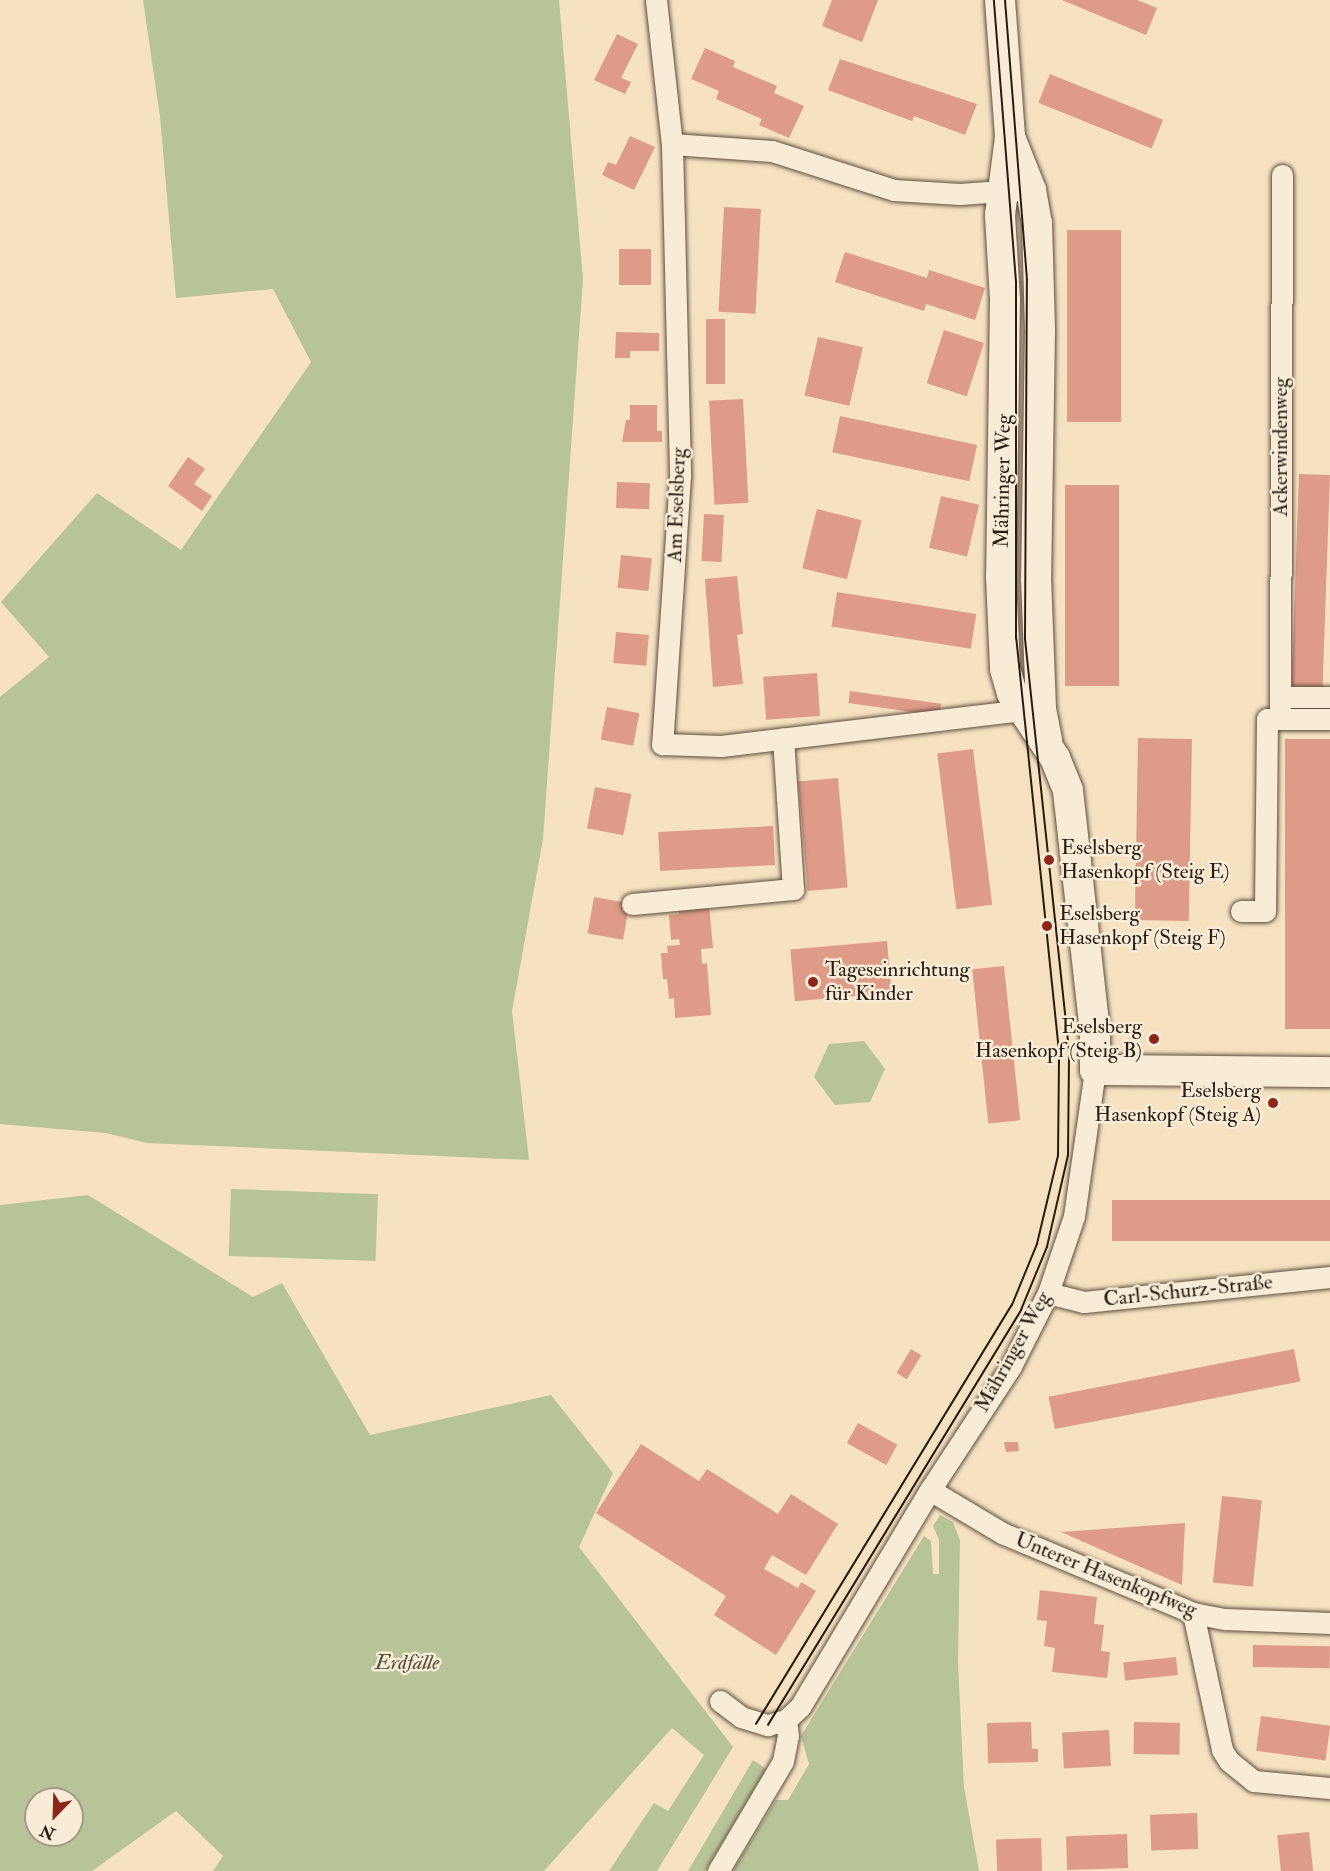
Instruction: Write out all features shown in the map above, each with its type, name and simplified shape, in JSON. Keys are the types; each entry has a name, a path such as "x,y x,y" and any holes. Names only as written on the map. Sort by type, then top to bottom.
{"street":[{"name":"Am Eselsberg","path":"656,0 672,144 680,476 662,744 721,746 1031,710"},
{"name":"Mähringer Weg","path":"786,1720 805,1700 930,1490 1011,1366 1048,1293 1074,1216 1095,1070 1095,1034 1070,800 1054,758 1031,710 1036,578 1039,291 1017,190 1010,137 1000,0"},
{"path":"672,144 731,145 772,151 894,190 960,194 1017,190"},
{"name":"Ackerwindenweg","path":"1241,911 1265,911 1274,719 1280,697 1282,175"},
{"path":"1280,697 1330,697"},
{"path":"1274,719 1330,719"},
{"path":"632,903 793,889 783,738"},
{"path":"1095,1070 1330,1072"},
{"name":"Carl-Schurz-Straße","path":"1048,1293 1084,1302 1330,1276"},
{"name":"Unterer Hasenkopfweg","path":"930,1490 1002,1533 1193,1613 1225,1619 1330,1623"},
{"path":"1193,1613 1222,1750 1229,1761 1254,1781 1330,1788"},
{"path":"718,1871 783,1761 788,1736 786,1720 776,1725 756,1724 720,1701"}],"green space":[{"path":"143,0 559,0 583,279 543,839 512,1011 529,1160 147,1143 106,1133 0,1124 0,697 49,657 1,602 97,493 181,550 311,362 273,289 176,298 160,117"},
{"path":"864,1041 885,1069 870,1102 835,1105 814,1077 829,1044"},
{"path":"231,1189 378,1194 376,1261 229,1256"},
{"name":"Erdfälle","path":"88,1195 253,1297 282,1283 370,1435 551,1395 613,1473 579,1547 733,1747 657,1871 609,1871 654,1803 668,1811 704,1755 672,1728 544,1871 213,1871 223,1856 176,1811 92,1871 0,1871 0,1205"},
{"path":"940,1515 953,1522 960,1541 958,1662 964,1787 979,1871 733,1871 776,1800 788,1800 809,1764 801,1736 924,1536 931,1541 933,1574 939,1574 939,1540 933,1526"},
{"path":"753,1760 766,1769 705,1871 688,1871"}],"building":[{"path":"832,0 878,0 862,42 822,26"},
{"path":"1062,0 1137,0 1157,8 1146,35"},
{"path":"617,34 638,44 621,78 631,82 625,94 594,80"},
{"path":"705,48 735,61 733,67 777,86 774,93 804,106 789,138 759,125 762,119 716,99 719,91 691,79"},
{"path":"840,59 977,104 965,135 914,116 912,121 828,90"},
{"path":"1050,74 1163,120 1152,148 1038,103"},
{"path":"630,136 655,147 634,190 602,175 608,162 616,165"},
{"path":"724,207 761,209 755,314 719,312"},
{"path":"1067,230 1121,230 1121,422 1067,422"},
{"path":"619,249 651,249 651,285 619,285"},
{"path":"845,252 927,278 929,270 985,288 975,320 926,304 924,311 835,282"},
{"path":"706,319 725,319 725,384 706,384"},
{"path":"944,330 984,343 967,396 927,383"},
{"path":"616,332 659,333 659,351 630,351 630,358 615,358"},
{"path":"818,337 863,347 849,406 805,395"},
{"path":"743,399 748,503 714,505 709,401"},
{"path":"630,405 657,405 657,431 662,431 662,442 622,442 626,420 630,420"},
{"path":"840,416 977,445 969,481 832,452"},
{"path":"188,457 205,469 194,484 212,496 202,511 168,486"},
{"path":"1299,474 1330,475 1323,689 1292,688"},
{"path":"617,482 650,483 649,509 616,508"},
{"path":"1065,485 1119,485 1119,686 1065,686"},
{"path":"941,496 979,505 967,556 929,548"},
{"path":"817,509 862,520 847,579 802,568"},
{"path":"704,514 724,515 722,562 702,561"},
{"path":"621,555 652,558 648,591 618,588"},
{"path":"737,576 743,634 737,635 743,684 713,687 705,579"},
{"path":"837,592 976,614 971,649 832,627"},
{"path":"616,632 649,635 646,666 613,663"},
{"path":"817,673 820,716 766,720 763,677"},
{"path":"850,691 941,704 939,716 848,703"},
{"path":"607,707 639,713 633,746 601,739"},
{"path":"1138,738 1192,739 1189,921 1135,920"},
{"path":"1285,739 1330,739 1330,1029 1285,1029"},
{"path":"973,749 992,905 956,909 937,753"},
{"path":"838,778 848,888 808,891 798,781"},
{"path":"595,787 631,794 623,835 587,828"},
{"path":"773,826 775,865 660,871 658,832"},
{"path":"594,897 629,903 623,940 588,933"},
{"path":"709,905 713,948 701,949 702,964 707,963 711,1015 675,1018 674,998 669,999 667,979 663,979 661,953 668,953 667,946 680,945 679,939 671,940 669,915 679,914 678,907"},
{"path":"887,941 892,993 795,1001 790,949"},
{"path":"1004,966 1020,1120 988,1123 972,969"},
{"path":"1112,1200 1330,1200 1330,1241 1112,1241"},
{"path":"911,1349 921,1355 907,1379 897,1373"},
{"path":"1294,1349 1300,1381 1055,1429 1049,1397"},
{"path":"858,1423 897,1445 886,1465 847,1443"},
{"path":"1004,1442 1018,1442 1019,1451 1006,1452"},
{"path":"641,1444 699,1481 707,1469 778,1514 791,1494 838,1524 806,1575 772,1555 764,1569 798,1588 801,1582 816,1591 776,1655 714,1615 726,1596 596,1513"},
{"path":"1222,1496 1262,1500 1253,1587 1213,1583"},
{"path":"1185,1523 1182,1585 1061,1532"},
{"path":"1040,1590 1097,1597 1094,1624 1104,1625 1101,1651 1110,1652 1107,1678 1052,1672 1055,1648 1044,1646 1047,1621 1037,1620"},
{"path":"1253,1645 1330,1646 1330,1668 1253,1667"},
{"path":"1176,1657 1178,1675 1125,1680 1123,1663"},
{"path":"1261,1716 1330,1726 1325,1760 1256,1751"},
{"path":"1031,1722 1032,1749 1038,1749 1038,1762 988,1763 987,1723"},
{"path":"1134,1722 1180,1723 1179,1755 1133,1754"},
{"path":"1109,1730 1111,1766 1064,1768 1062,1732"},
{"path":"1197,1813 1198,1849 1151,1851 1150,1815"},
{"path":"1309,1832 1313,1871 1281,1871 1277,1835"},
{"path":"1127,1834 1128,1868 1067,1870 1066,1836"},
{"path":"1041,1838 1042,1871 997,1871 996,1840"}],"tram line":[{"path":"756,1724 1012,1305 1037,1244 1058,1156 1059,1052 1016,639 1016,282 994,0"},
{"path":"768,1725 1021,1310 1047,1247 1068,1155 1069,1051 1025,639 1027,280 1005,0"}],"place":[{"name":"Eselsberg Hasenkopf (Steig E)","path":"1049,860"},
{"name":"Eselsberg Hasenkopf (Steig F)","path":"1047,926"},
{"name":"Tageseinrichtung für Kinder","path":"813,982"},
{"name":"Eselsberg Hasenkopf (Steig B)","path":"1154,1039"},
{"name":"Eselsberg Hasenkopf (Steig A)","path":"1273,1103"}]}
